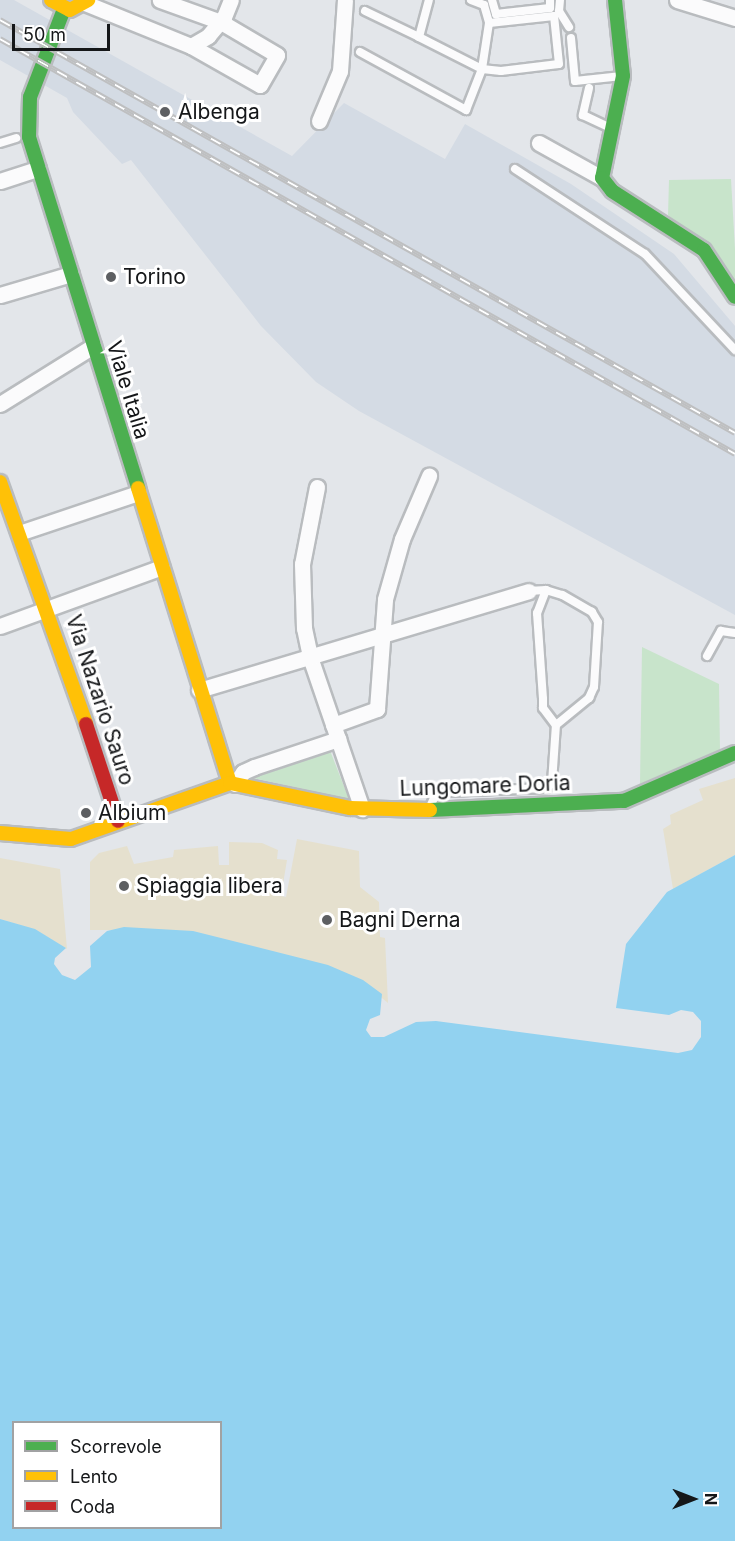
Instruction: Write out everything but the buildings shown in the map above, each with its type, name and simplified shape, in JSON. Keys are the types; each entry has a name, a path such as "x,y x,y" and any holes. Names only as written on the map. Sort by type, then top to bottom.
{"street":[{"path":"51,0 64,9 86,2 191,46 261,85 277,55 221,22 160,0"},
{"path":"191,46 208,36 221,22 231,0"},
{"path":"319,121 340,71 345,0"},
{"path":"602,178 610,128 623,76 615,0"},
{"path":"677,0 735,18"},
{"name":"Viale Italia","path":"64,9 30,97 29,137 199,690 232,784"},
{"path":"539,143 602,178 612,191 704,250 735,297"},
{"path":"0,181 38,169"},
{"path":"0,295 71,274"},
{"path":"0,404 93,346"},
{"path":"232,784 243,772 335,732 377,709 385,634 385,599 402,539 429,476"},
{"name":"Via Nazario Sauro","path":"0,482 48,609 118,821 232,784"},
{"path":"317,487 302,564 304,628 310,657 362,809"},
{"path":"19,533 138,493"},
{"path":"0,626 162,567"},
{"path":"199,690 528,591"},
{"name":"Lungomare Doria","path":"232,784 362,809 428,810 624,801 735,753"},
{"path":"0,833 71,839 118,821"}],"lane":[{"path":"420,37 429,0"},
{"path":"360,52 466,110 482,69 489,23 484,5 471,0"},
{"path":"492,0 496,14 550,8 550,0"},
{"path":"560,0 559,11 568,27"},
{"path":"365,11 482,69 501,71 559,64 554,16 489,23"},
{"path":"571,38 575,81 623,76"},
{"path":"589,88 583,115 610,128"},
{"path":"0,143 16,138"},
{"path":"515,169 645,254 735,350"},
{"path":"528,591 546,590 592,612 598,622 594,687 589,698 556,725"},
{"path":"428,810 434,798 446,792 547,788 556,774 556,725 543,708 537,613 546,590"},
{"path":"707,656 721,631 735,633"}],"shaded area":[{"path":"0,0 14,0 292,156 344,103 445,159 465,124 571,184 674,254 735,326 735,615 359,411 316,382 261,326 131,160 122,164 73,112 67,98 0,60"}],"green space":[{"path":"731,179 735,285 668,215 669,180"},
{"path":"642,647 719,684 720,751 640,784"},
{"path":"329,748 349,799 253,778 253,774"}],"sand":[{"path":"735,778 735,855 673,889 663,829 671,824 670,815 703,800 699,789"},
{"path":"297,839 359,851 360,887 379,902 380,937 385,938 388,1003 377,994 157,930 90,930 90,862 99,853 127,846 134,864 173,857 174,850 218,846 219,865 229,865 229,842 262,843 278,850 277,859 287,860 281,896 286,897"},
{"path":"0,858 60,869 67,949 36,930 0,919"}],"water":[{"path":"735,855 735,1541 0,1541 0,919 35,929 66,948 55,958 54,964 62,975 75,980 91,967 90,946 107,931 124,927 193,931 328,965 363,980 382,994 380,1015 370,1019 366,1030 371,1037 384,1037 416,1022 436,1021 678,1053 692,1050 701,1037 701,1021 693,1012 681,1010 669,1015 616,1008 626,944 667,892"}],"railway":[{"path":"0,20 735,433"},
{"path":"0,39 735,454"}],"traffic: fast":[{"path":"615,0 623,76 602,178 612,191 704,250 735,297"},
{"path":"64,9 30,97 29,137 138,488"},
{"path":"430,810 624,801 735,753"}],"traffic: slow":[{"path":"51,0 70,10 88,0"},
{"path":"0,482 86,724"},
{"path":"138,488 230,783"},
{"path":"0,833 71,839 230,783 350,808 430,810"}],"traffic: jam":[{"path":"86,724 118,821"}],"place":[{"name":"Albenga","path":"165,112"},
{"name":"Torino","path":"111,277"},
{"name":"Albium","path":"86,813"},
{"name":"Spiaggia libera","path":"124,886"},
{"name":"Bagni Derna","path":"327,920"}]}
